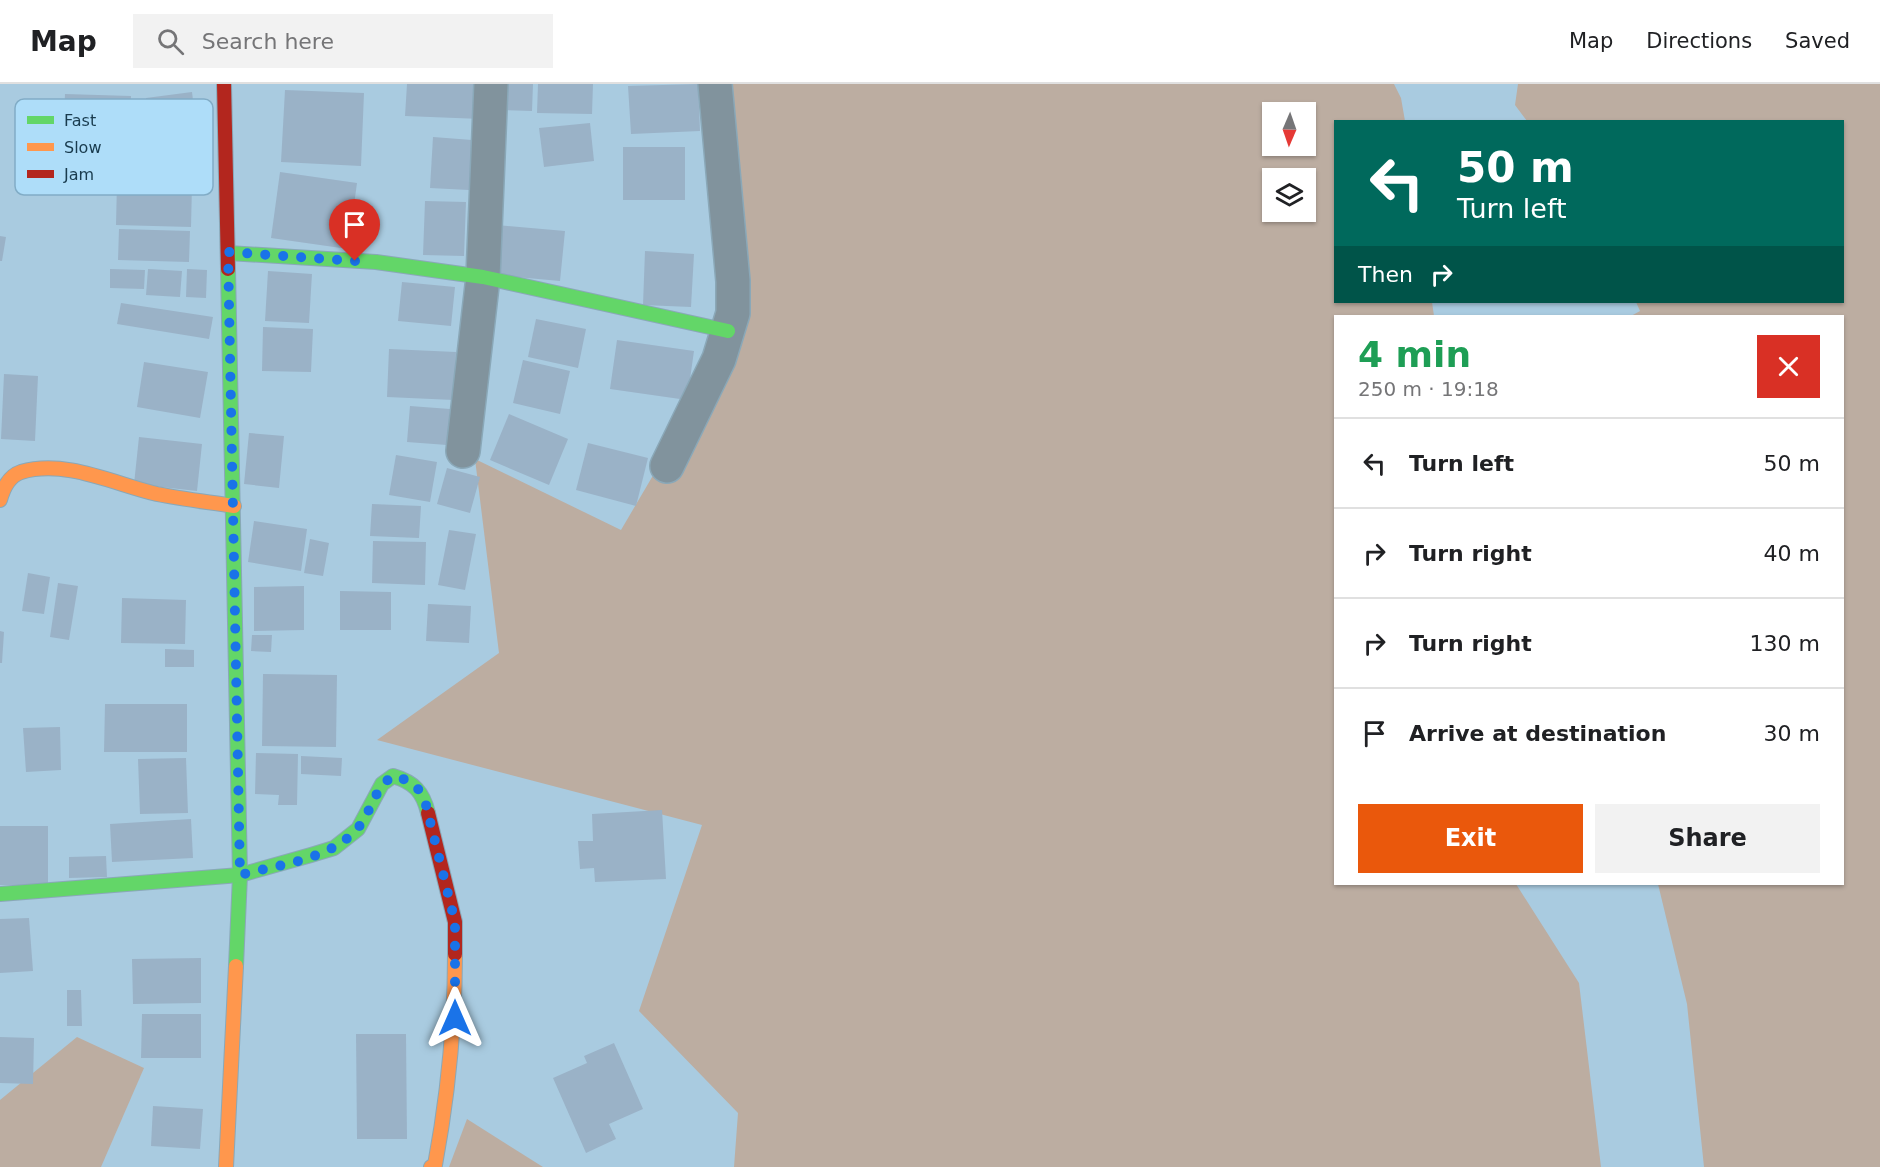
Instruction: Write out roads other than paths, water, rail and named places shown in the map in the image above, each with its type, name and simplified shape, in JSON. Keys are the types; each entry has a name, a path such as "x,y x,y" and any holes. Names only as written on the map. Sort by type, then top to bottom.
{"street":[{"path":"224,84 240,875 226,1167"},
{"path":"463,451 483,277 491,84"},
{"path":"667,466 719,359 733,313 733,281 715,84"},
{"path":"228,252 376,262 483,277 728,331"},
{"path":"0,500 4,486 19,473 43,469 73,472 157,494 234,506"},
{"path":"0,894 240,875 334,848 358,829 382,784 393,776 408,779 420,789 455,922 455,1018 445,1113 435,1165 431,1167"}]}
